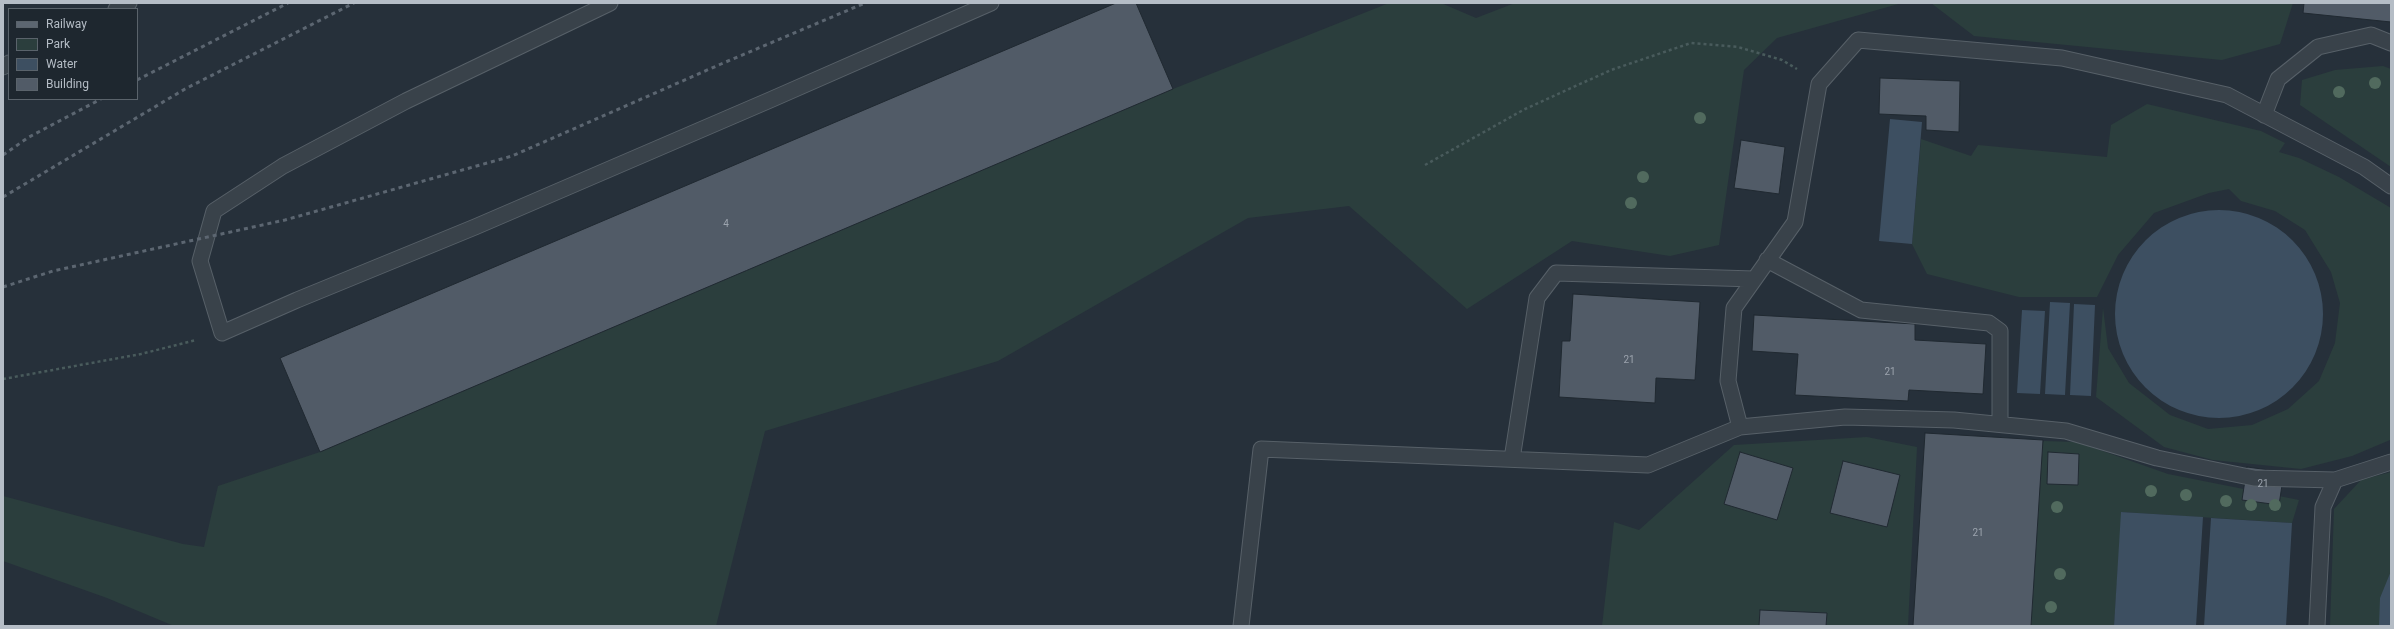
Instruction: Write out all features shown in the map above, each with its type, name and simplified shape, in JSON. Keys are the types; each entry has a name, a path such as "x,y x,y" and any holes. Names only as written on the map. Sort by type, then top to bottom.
{"lane":[{"path":"118,8 129,3"},
{"path":"610,3 406,101 290,162 214,212 200,261 222,333 297,300 475,227 991,3"},
{"path":"2264,115 2278,79 2318,47 2371,35 2391,43"},
{"path":"1740,427 1728,381 1734,308 1795,222 1819,84 1858,40 2062,58 2227,95 2364,167 2391,186"},
{"path":"1767,260 1861,310 1990,324 2000,331 2000,424"},
{"path":"1512,459 1537,298 1556,273 1754,279"},
{"path":"1241,626 1261,449 1648,464 1740,427 1845,417 1954,420 2066,431 2157,458 2254,478 2335,480 2391,462"},
{"path":"2317,626 2323,506 2335,480"}],"path":[{"path":"1425,165 1532,106 1611,70 1691,43 1738,47 1782,60 1819,84"},
{"path":"3,379 141,354 222,333"}],"green space":[{"path":"1389,3 1441,3 1476,18 1515,3 1902,3 1777,38 1744,70 1719,245 1670,256 1572,241 1467,309 1349,206 1248,218 998,361 765,431 716,626 174,626 107,598 3,561 3,496 183,544 204,547 218,486 320,452 1173,89"},
{"path":"1931,3 2293,3 2280,44 2222,60 1974,36"},
{"path":"2383,66 2391,69 2391,167 2300,105 2302,80 2335,70"},
{"path":"2147,104 2261,131 2285,143 2279,152 2299,158 2339,177 2391,208 2390,440 2352,456 2301,469 2213,460 2164,447 2096,397 2103,308 2108,348 2129,383 2170,415 2208,429 2252,425 2288,409 2319,381 2335,343 2340,303 2331,272 2305,230 2275,211 2241,201 2229,189 2209,193 2154,213 2118,255 2097,297 2019,297 1927,274 1912,244 1921,139 1971,156 1978,145 2107,157 2111,125"},
{"path":"1867,437 1917,447 1908,626 1602,626 1614,522 1639,530 1734,445"},
{"path":"2044,441 2077,442 2168,474 2299,500 2292,523 2122,512 2114,626 2027,626 2036,451"},
{"path":"2391,472 2391,626 2330,626 2334,509 2361,480"}],"water":[{"path":"1890,119 1922,122 1912,244 1879,241"},
{"path":"2209,210 2229,210 2249,214 2268,222 2277,227 2293,240 2306,256 2315,274 2319,284 2323,304 2323,324 2319,344 2315,354 2306,372 2293,388 2277,401 2249,414 2229,418 2209,418 2189,414 2170,406 2161,401 2145,388 2132,372 2119,344 2115,324 2115,304 2119,284 2127,265 2132,256 2145,240 2161,227 2189,214"},
{"path":"2050,302 2070,303 2065,395 2045,394"},
{"path":"2074,304 2095,305 2091,396 2070,395"},
{"path":"2022,310 2045,311 2040,394 2017,393"},
{"path":"2121,512 2203,517 2196,626 2114,626"},
{"path":"2211,518 2292,523 2286,626 2204,626"},
{"path":"2391,571 2391,626 2379,626 2380,598"}],"building":[{"path":"1116,3 1136,3 1173,89 320,452 280,358"},
{"path":"2304,3 2391,3 2391,22 2303,13"},
{"path":"1880,78 1960,81 1959,132 1926,130 1926,116 1879,114"},
{"path":"1741,140 1785,147 1779,194 1734,188"},
{"path":"1573,294 1700,302 1695,380 1656,378 1655,403 1559,397 1562,341 1570,341"},
{"path":"1754,315 1915,324 1915,340 1986,344 1983,394 1909,390 1908,401 1795,395 1798,354 1752,351"},
{"path":"1925,433 2043,440 2031,626 1913,626"},
{"path":"1740,452 1793,468 1777,520 1724,504"},
{"path":"2048,452 2079,454 2078,485 2047,484"},
{"path":"1843,461 1900,475 1887,527 1830,513"},
{"path":"2247,467 2284,472 2279,505 2242,500"},
{"path":"1760,610 1827,613 1826,626 1759,626"}],"railway":[{"path":"138,79 288,3"},
{"path":"3,197 185,89 354,3"},
{"path":"3,287 53,271 285,220 512,156 721,64 865,3"},
{"path":"3,155 29,137 99,100"}]}
